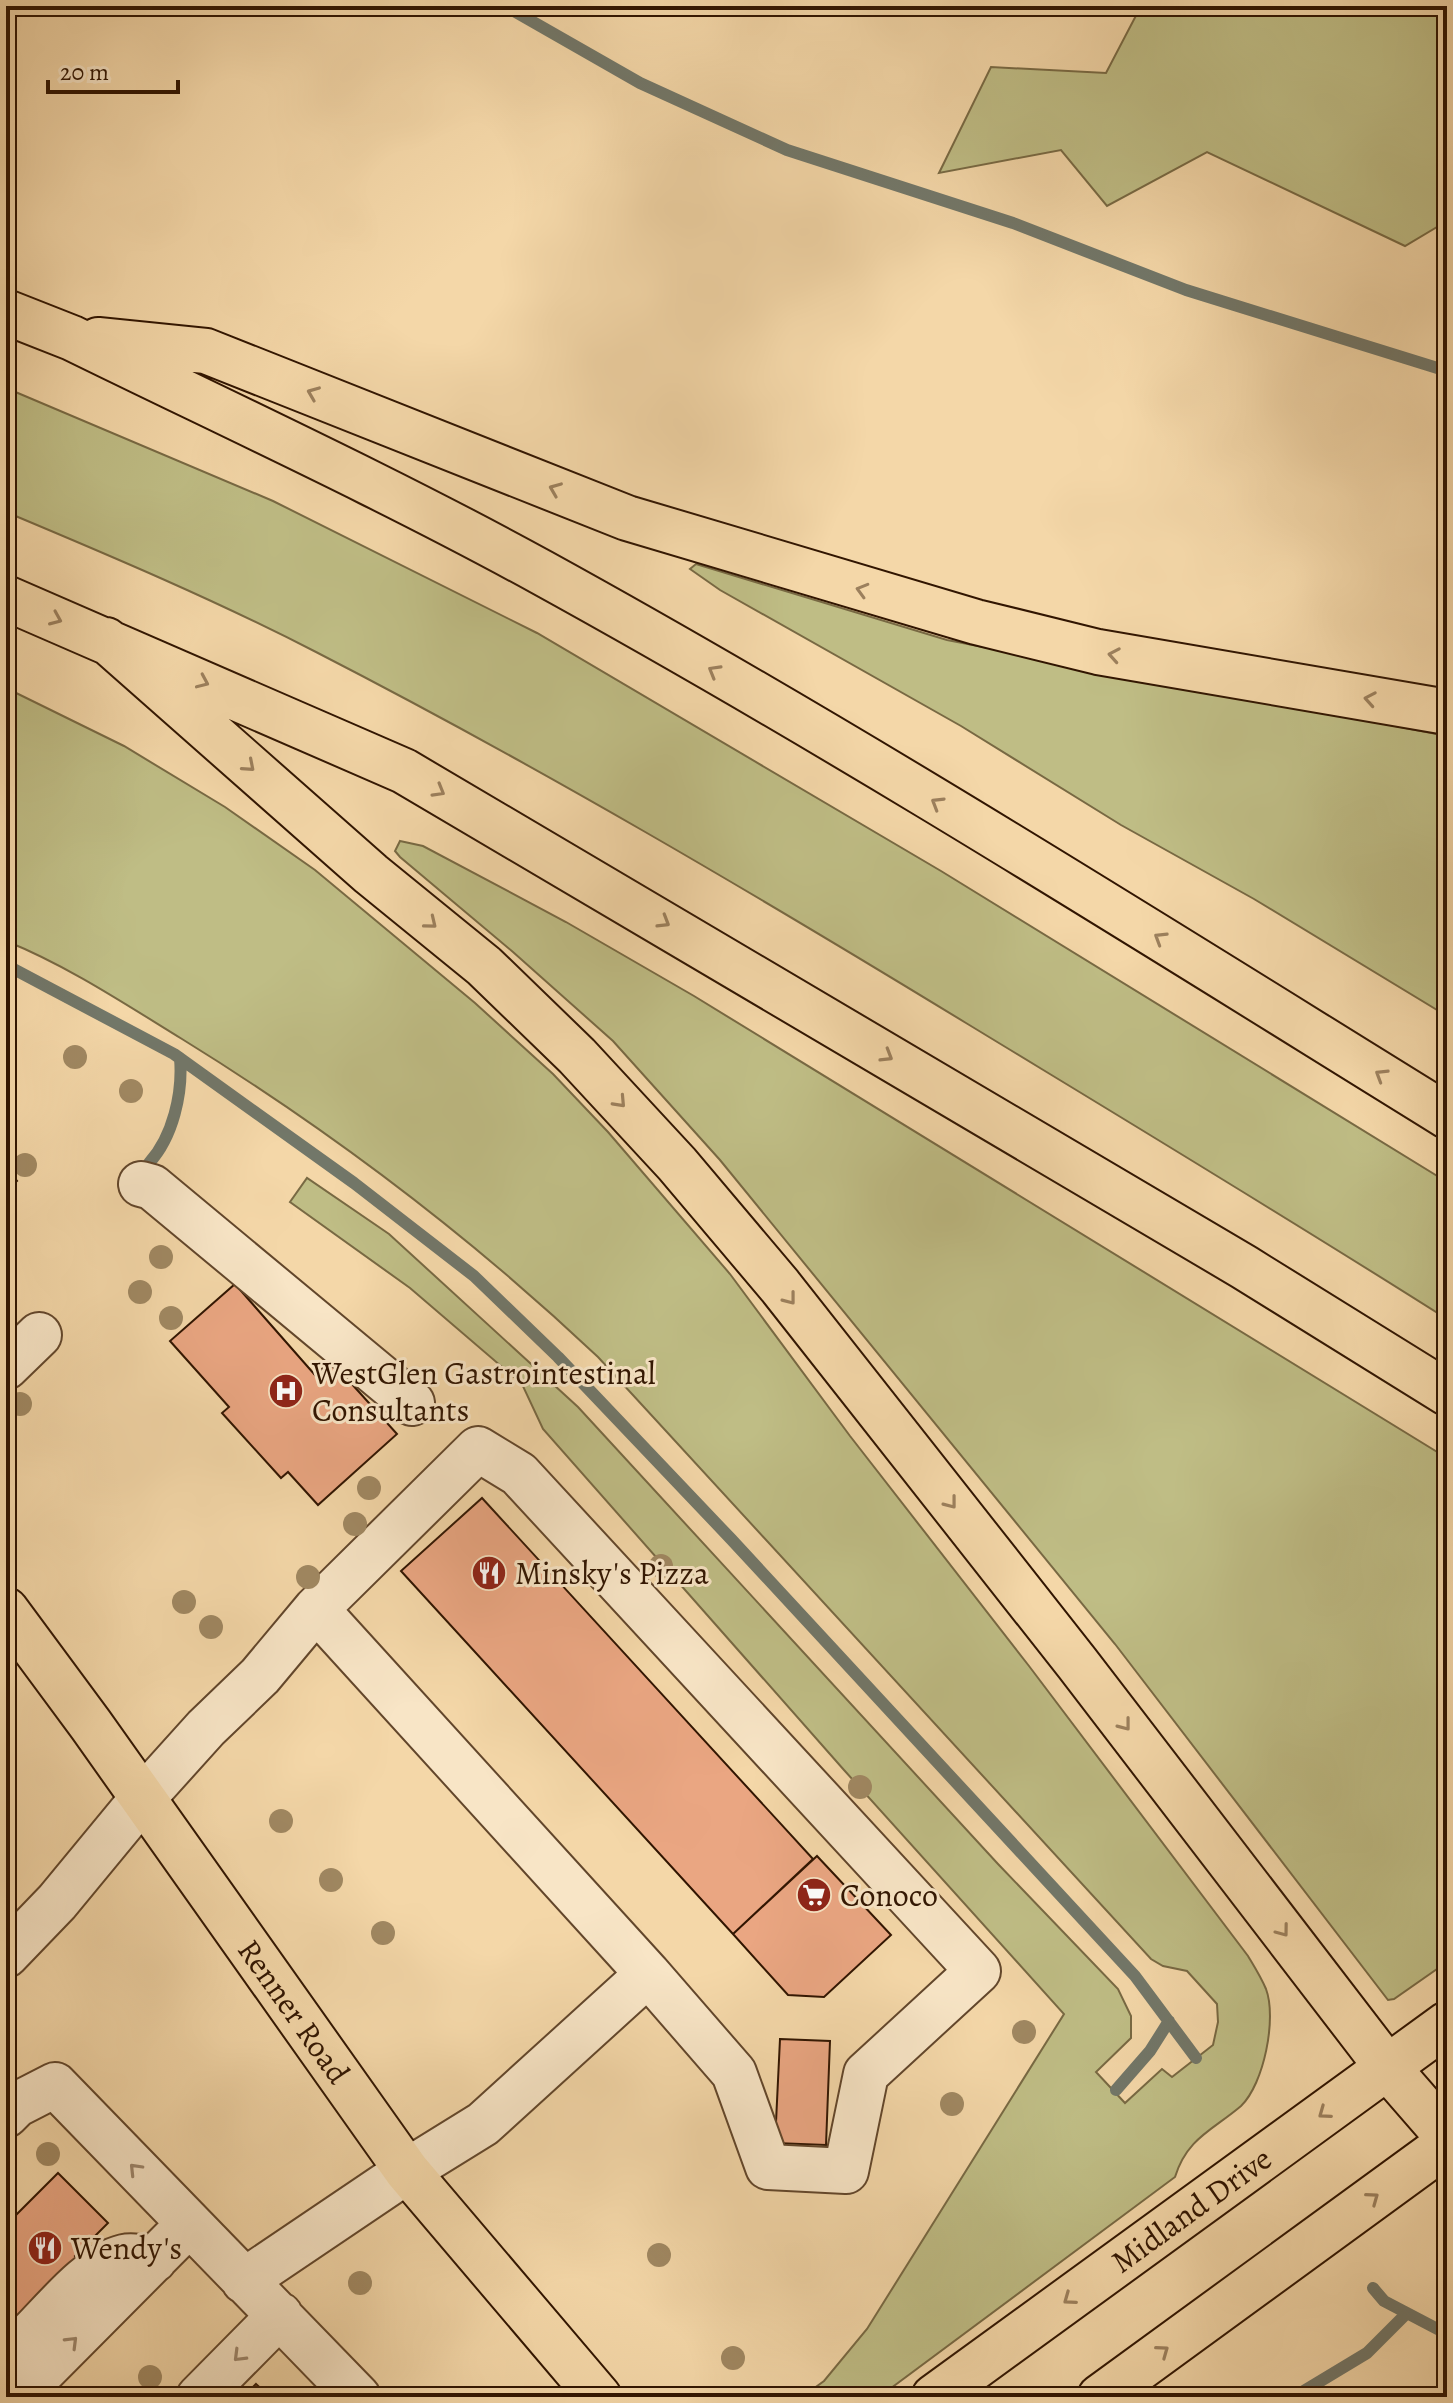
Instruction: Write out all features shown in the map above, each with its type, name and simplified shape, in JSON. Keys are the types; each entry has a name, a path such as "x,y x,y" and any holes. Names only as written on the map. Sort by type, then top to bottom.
{"main road":[{"path":"6,312 72,338 552,578 1075,885 1447,1116"},
{"path":"72,338 206,351 627,518 976,622 1098,652 1447,712"},
{"path":"6,598 404,771 1244,1267 1447,1393"},
{"path":"106,640 371,874 484,966 577,1056 677,1164 780,1286 1077,1663 1387,2067 1447,2136"},
{"name":"Renner Road","path":"6,1610 407,2171 599,2397"},
{"name":"Midland Drive","path":"934,2397 1447,2024"},
{"path":"1100,2397 1447,2144"}],"lane":[{"path":"141,1184 152,1187 412,1403"},
{"path":"6,1367 39,1335"},
{"path":"6,1955 57,1902 142,1799 206,1728 260,1676 316,1609 478,1449 519,1474 978,1971 866,2074 846,2171 768,2167 734,2073 316,1609"},
{"path":"244,2281 407,2171 483,2124 648,1974"},
{"path":"6,2115 16,2105 55,2085 358,2397"},
{"path":"17,2397 188,2225"},
{"path":"6,2357 102,2266 126,2256 154,2260"},
{"path":"204,2394 280,2315"}],"shaded area":[{"path":"1141,6 1447,6 1447,221 1405,246 1207,152 1107,206 1061,150 939,173 991,67 1106,73"},
{"path":"6,388 273,501 537,633 941,871 1447,1182 1447,1319 886,974 563,785 278,633 6,512"},
{"path":"696,564 947,640 1447,736 1447,1016 1254,899 1121,825 961,726 720,590 690,569"},
{"path":"6,688 124,746 225,807 315,870 475,1003 553,1074 608,1132 730,1274 850,1436 1248,1956 1262,1980 1269,2001 1269,2033 1256,2083 1241,2106 1194,2144 1186,2153 1175,2177 879,2397 802,2397 824,2381 867,2329 1064,2014 543,1429 522,1384 410,1288 290,1202 307,1178 389,1234 578,1407 998,1864 1118,1989 1131,2016 1131,2038 1096,2072 1125,2103 1162,2069 1172,2077 1213,2045 1218,2022 1217,2004 1187,1971 1163,1966 1151,1959 598,1357 549,1312 449,1227 292,1110 96,986 6,941"},
{"path":"400,841 423,846 566,922 694,996 1447,1458 1447,1962 1394,1999 1388,2000 1115,1644 720,1160 613,1041 400,857 395,851"}],"building":[{"path":"6,1152 20,1167 12,1175 17,1181 6,1191"},
{"name":"WestGlen Gastrointestinal Consultants","path":"235,1284 315,1375 331,1361 397,1434 318,1505 288,1472 281,1478 222,1413 229,1407 170,1341"},
{"path":"482,1498 813,1859 733,1934 401,1571"},
{"name":"Conoco","path":"817,1856 891,1935 824,1997 788,1995 733,1934"},
{"path":"780,2039 830,2041 826,2145 775,2143"},
{"name":"Wendy's","path":"58,2173 108,2223 75,2256 82,2263 6,2330 6,2240 11,2235 6,2231 6,2225"},
{"path":"256,2384 270,2397 243,2397"}],"waterway":[{"path":"505,6 640,83 787,150 1013,223 1186,290 1447,371"},
{"path":"6,965 174,1054 354,1183 474,1276 558,1357 731,1539 1135,1976 1196,2058"},
{"path":"149,1163 164,1141 175,1114 180,1086 180,1058"},
{"path":"1116,2090 1150,2051 1169,2021"},
{"path":"1373,2288 1384,2301 1447,2334"},
{"path":"1294,2397 1367,2353 1407,2313"}],"place":[{"name":"WestGlen Gastrointestinal Consultants","path":"286,1391"},
{"name":"Minsky's Pizza","path":"489,1573"},
{"name":"Conoco","path":"814,1895"},
{"name":"Wendy's","path":"45,2248"}]}
